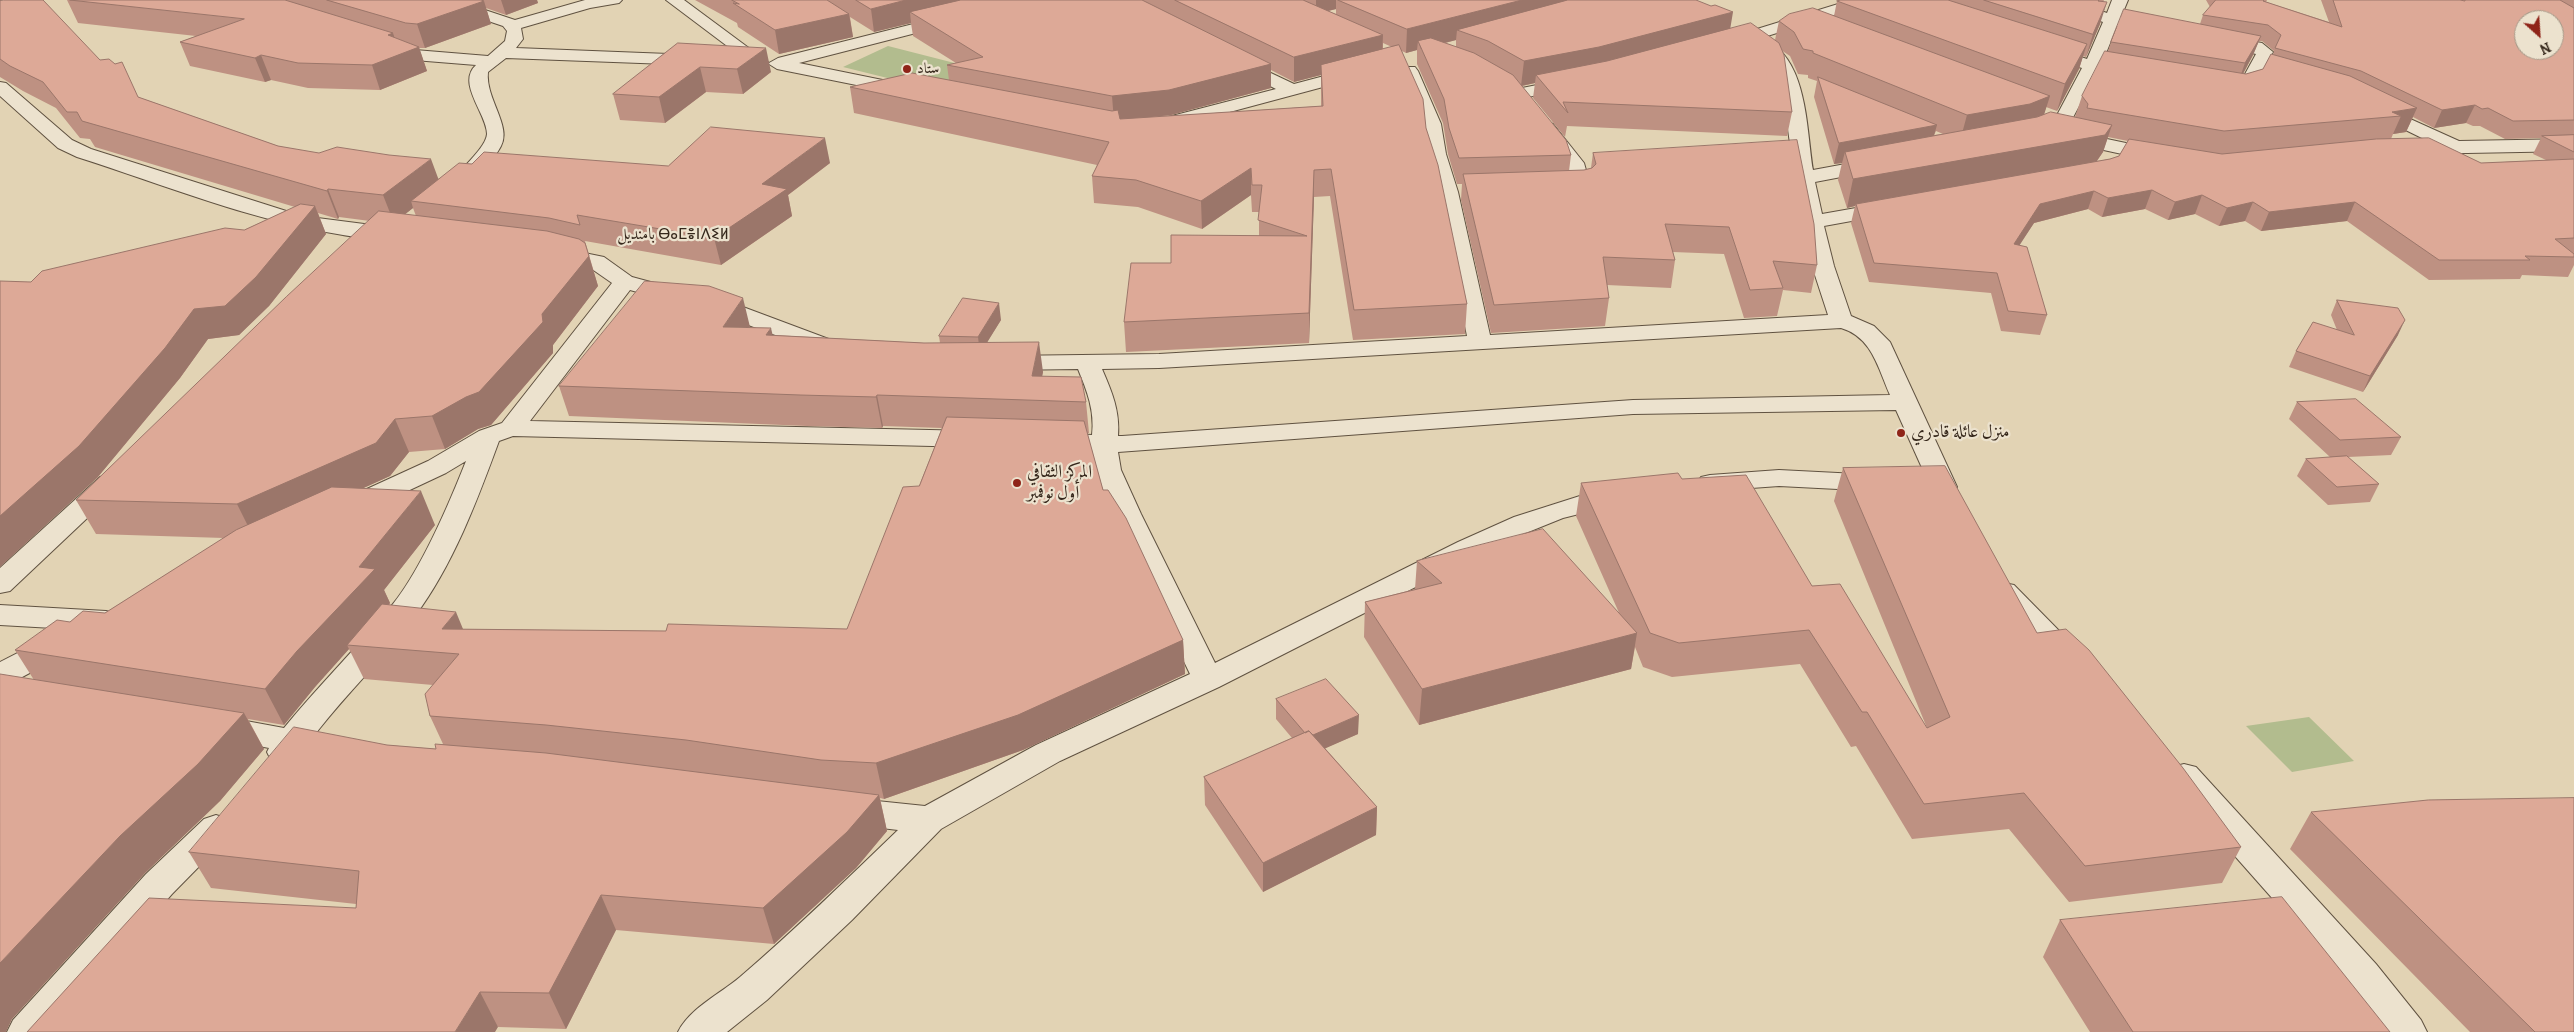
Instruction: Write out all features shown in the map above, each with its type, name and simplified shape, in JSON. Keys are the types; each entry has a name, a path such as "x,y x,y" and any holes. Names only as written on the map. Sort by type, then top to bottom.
{"street":[{"path":"440,0 512,26 588,4 614,0"},
{"path":"674,0 769,63 872,40 965,16"},
{"path":"1721,35 1749,37 1867,0"},
{"path":"2053,0 2112,20 2172,33"},
{"path":"2019,137 2043,131 2063,121 2092,66 2120,0"},
{"path":"1799,20 1830,32"},
{"path":"446,193 461,181 492,146 496,134 478,84 480,70 512,45 516,36 512,26"},
{"path":"856,30 872,40"},
{"path":"1749,37 1770,49 1799,82 1804,178 1823,266 1840,321"},
{"path":"2200,38 2265,52 2244,90 2208,86"},
{"path":"367,42 414,55 710,60"},
{"path":"2030,46 2092,66 2150,76"},
{"path":"1223,55 1292,90"},
{"path":"1402,59 1432,124 1436,154 1458,192 1480,342"},
{"path":"730,61 769,63 920,93"},
{"path":"1150,126 1236,106 1376,68"},
{"path":"2256,69 2274,74"},
{"path":"1543,189 1581,188 1574,162 1534,113 1511,89 1589,80"},
{"path":"0,88 66,144 84,153 299,222 358,231 409,230"},
{"path":"2365,103 2456,148"},
{"path":"2037,111 2063,121 2080,140"},
{"path":"2043,131 2080,140 2113,155 2172,158"},
{"path":"2398,149 2574,145"},
{"path":"1804,178 1900,160"},
{"path":"1814,222 1910,204"},
{"path":"338,251 358,231"},
{"path":"531,249 596,262 625,282 678,294 787,328 842,352 861,355"},
{"path":"263,776 327,696 404,610 429,570 440,515 468,489 500,432 625,282"},
{"path":"984,363 1159,361 1840,321 1851,323 1872,334 1878,342 1951,499 1902,485 1779,478 1687,486"},
{"path":"1088,362 1101,395 1107,419 1104,443 1108,470 1127,514 1208,678"},
{"path":"1028,440 1122,444 1633,407 1905,402"},
{"path":"398,514 339,513 437,467 500,432 999,440"},
{"path":"0,584 128,464"},
{"path":"698,1032 767,976 839,910 929,820 1048,754 1314,628 1511,526 1565,508 1641,492"},
{"path":"1988,568 1997,585 2057,648 2091,679"},
{"path":"0,615 115,617 6,688"},
{"path":"186,723 348,750"},
{"path":"2165,755 2363,975 2407,1032"},
{"path":"27,1032 159,884 239,804"},
{"path":"821,809 891,814 929,820"}],"green space":[{"path":"888,46 978,69 936,90 843,67"},
{"path":"2309,717 2354,761 2292,772 2246,726"}],"building":[{"path":"43,0 100,60 109,59 115,64 122,62 138,97 278,146 319,153 337,147 431,159 383,195 328,189 327,191 82,121 77,112 67,112 43,82 0,59 0,1"},
{"path":"70,0 285,0 393,33 388,35 419,47 372,65 298,63 261,55 255,58 180,42 244,19"},
{"path":"327,0 484,1 417,24 406,23"},
{"path":"732,0 827,0 849,14 775,30 733,3 739,4"},
{"path":"856,0 906,0 871,9"},
{"path":"961,0 1142,0 1271,64 1169,90 1112,96 947,65 983,57 910,12"},
{"path":"1175,0 1303,0 1383,35 1294,57"},
{"path":"1338,0 1522,0 1407,29"},
{"path":"1568,0 1696,0 1733,12 1599,47 1524,61 1488,41 1457,30"},
{"path":"1948,0 2087,44 2065,84 1837,1"},
{"path":"1984,0 2099,0 2107,2 2093,34"},
{"path":"2216,0 2264,0 2342,27 2333,0 2560,0 2574,8 2574,120 2513,121 2488,108 2482,109 2475,105 2442,110 2361,71 2275,48 2281,35 2268,25 2203,15"},
{"path":"1813,8 2050,96 2030,104 1967,115 1813,53 1813,51 1803,49 1794,32 1779,21 1789,14"},
{"path":"2124,9 2261,36 2245,63 2111,42"},
{"path":"1751,23 1779,43 1784,55 1792,112 1563,102 1568,113 1536,75 1607,61"},
{"path":"1431,38 1474,53 1513,75 1566,140 1571,155 1459,158 1449,128 1444,99 1418,41"},
{"path":"678,43 766,48 737,69 700,67 659,97 613,94"},
{"path":"1399,45 1423,99 1426,128 1438,165 1467,304 1354,310 1331,169 1314,170 1309,313 1124,322 1131,263 1171,263 1171,235 1307,236 1258,220 1262,185 1252,185 1251,168 1201,201 1136,180 1092,176 1109,142 850,87 912,73 1112,111 1118,110 1120,119 1323,106 1321,65"},
{"path":"2105,51 2246,74 2263,69 2271,54 2350,76 2417,108 2392,112 2401,116 2224,131 2087,108 2088,104 2082,96"},
{"path":"1818,77 1937,125 1839,143"},
{"path":"2051,112 2112,125 2105,135 1853,179 1845,152 2037,117"},
{"path":"711,127 825,138 762,184 787,189 714,238 577,215 580,225 549,218 411,201 459,163 472,164 484,152 668,166"},
{"path":"2574,135 2574,152 2542,136"},
{"path":"2429,138 2481,163 2574,159 2574,238 2555,239 2574,254 2574,257 2525,256 2530,260 2439,260 2355,202 2269,212 2253,202 2227,208 2202,195 2175,202 2152,190 2108,198 2094,191 2040,204 2014,244 2027,247 2047,315 2008,311 1997,273 1874,263 1856,204 2110,159 2119,156 2129,139 2222,154 2376,139"},
{"path":"1797,140 1814,224 1817,265 1773,261 1783,288 1750,290 1729,227 1665,224 1675,260 1603,257 1609,298 1494,305 1463,174 1584,170 1592,168 1596,164 1593,153"},
{"path":"301,204 315,206 256,277 225,306 194,309 165,348 79,446 0,516 0,281 31,282 42,271 225,228 244,230"},
{"path":"379,211 547,231 579,239 585,243 589,256 542,314 543,322 479,392 432,416 395,419 376,443 237,504 76,500 286,297"},
{"path":"645,281 709,286 743,298 723,327 771,328 766,335 924,343 1039,342 1032,376 1081,377 1086,402 877,395 876,397 800,395 559,386"},
{"path":"963,298 999,303 978,337 939,336"},
{"path":"2337,300 2398,308 2405,320 2370,376 2296,351 2313,322 2354,335"},
{"path":"2356,399 2401,437 2340,440 2297,402"},
{"path":"947,417 1084,421 1103,490 1108,490 1126,518 1183,640 1018,715 876,763 821,760 686,740 546,725 430,716 425,694 459,654 347,645 382,604 456,612 442,629 666,631 668,624 847,629 903,487 919,486"},
{"path":"2347,456 2379,484 2337,487 2306,459"},
{"path":"1945,466 2037,633 2066,629 2089,650 2183,768 2241,847 2085,866 2024,793 1924,804 1867,712 1862,712 1809,630 1679,643 1650,633 1581,483 1678,473 1682,479 1746,475 1812,586 1840,584 1927,728 1950,717 1843,468"},
{"path":"332,487 421,491 359,567 375,569 297,651 265,689 15,650 57,620 70,622 83,611 105,613 236,530"},
{"path":"1543,529 1637,633 1422,689 1365,602 1442,583 1417,561"},
{"path":"0,674 244,713 198,764 120,836 0,963"},
{"path":"1326,679 1359,715 1313,735 1309,731 1305,733 1276,699"},
{"path":"294,727 387,745 436,749 435,744 546,753 879,795 847,832 763,908 601,895 549,993 480,992 455,1032 27,1032 149,898 356,908 359,871 189,852"},
{"path":"1309,731 1377,807 1263,863 1204,777"},
{"path":"2574,798 2574,1032 2535,1032 2311,812 2428,800"},
{"path":"2282,897 2390,1032 2133,1032 2060,920"}],"place":[{"name":"ستاد","path":"907,69"},
{"name":"منزل عائلة قادري","path":"1901,433"},
{"name":"المركز الثقافي أول نوفمبر","path":"1017,483"}],"district":[{"name":"بامنديل ⴱⴰⵎⴻⵏⴷⵉⵍ","path":"673,235"}]}
